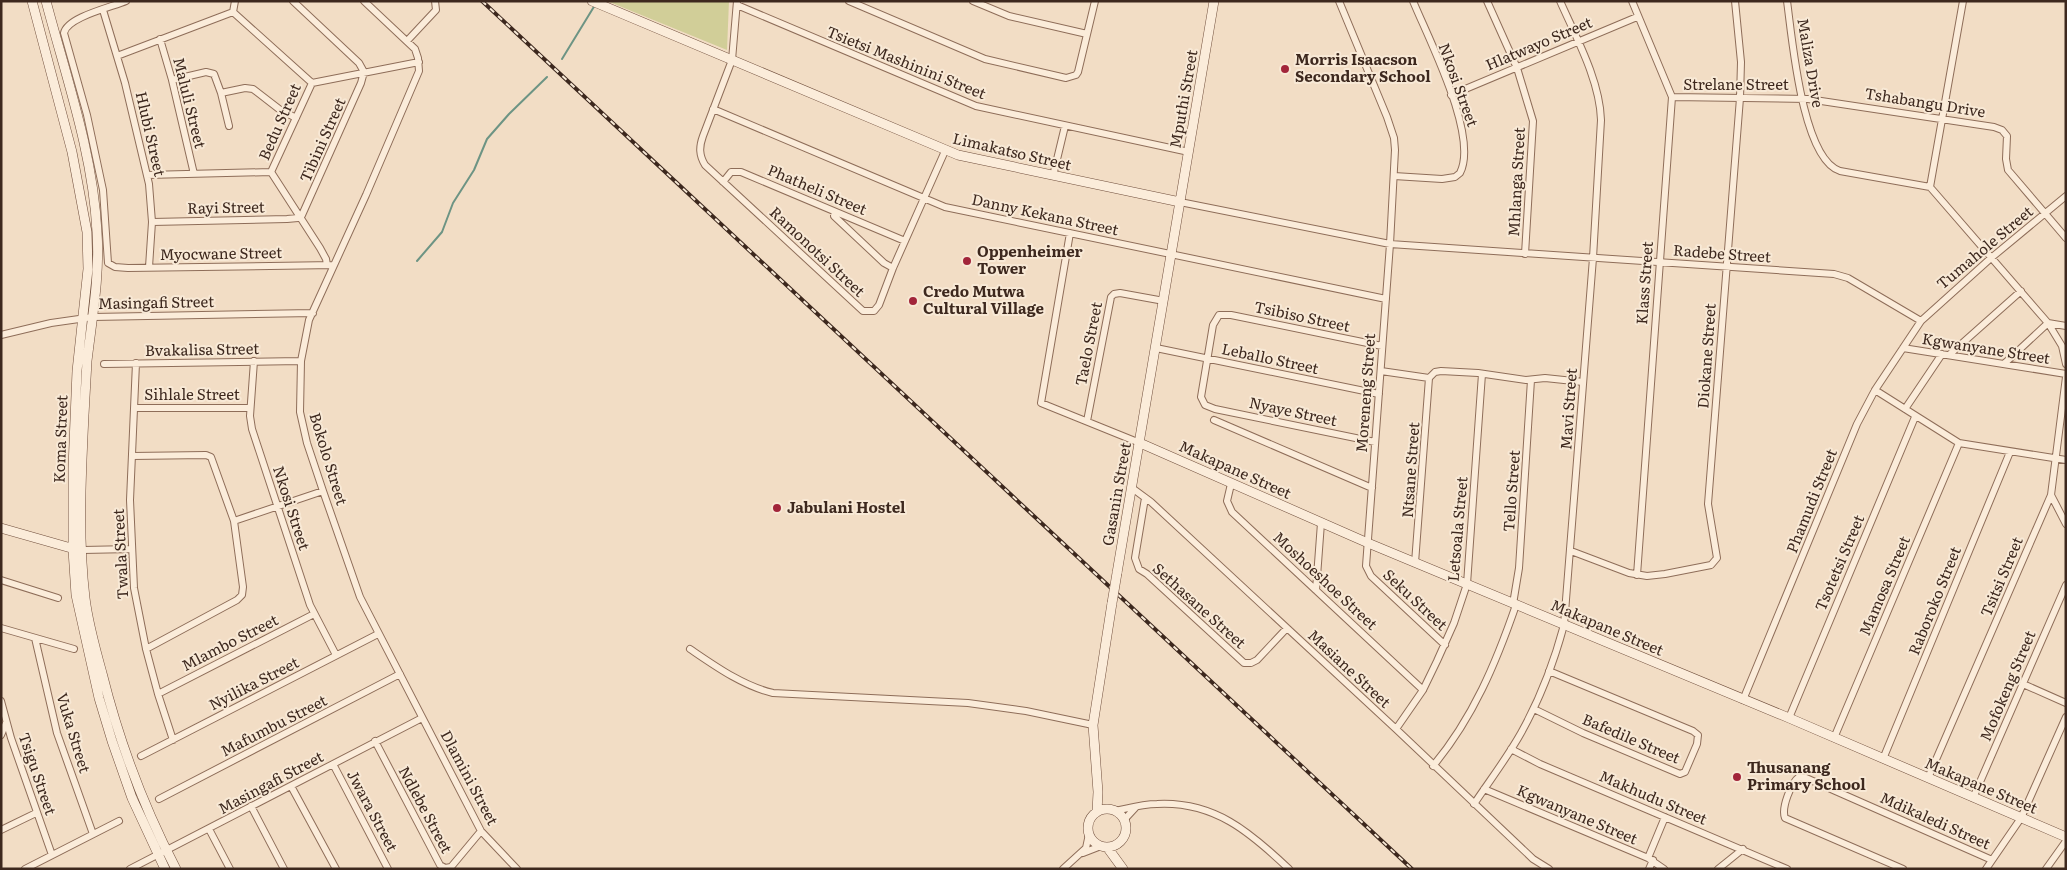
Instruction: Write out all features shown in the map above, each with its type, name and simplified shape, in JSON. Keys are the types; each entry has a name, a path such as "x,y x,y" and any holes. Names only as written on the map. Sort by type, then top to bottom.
{"street":[{"name":"Koma Street","path":"32,1 54,79 84,207 88,251 87,363 82,449 83,550 86,600 110,704 141,796 176,869"},
{"name":"Koma Street","path":"46,1 76,108 94,203 98,256 77,371 75,404 73,550 78,608 99,698 132,798 165,869"},
{"path":"103,10 126,1"},
{"path":"233,12 235,1"},
{"path":"293,1 356,61 364,72"},
{"path":"233,12 312,83 419,62 415,49 364,1"},
{"path":"407,41 436,10 435,1"},
{"path":"849,1 992,61 1062,78 1073,76 1078,72 1095,1"},
{"path":"973,1 1009,16 1087,34"},
{"name":"Mputhi Street","path":"1180,202 1214,1"},
{"name":"Moreneng Street","path":"1338,1 1392,130 1395,150 1368,543"},
{"name":"Nkosi Street","path":"1394,176 1442,179 1455,177 1460,173 1465,159 1464,138 1459,115 1413,1"},
{"name":"Mhlanga Street","path":"1488,1 1517,68 1531,113 1533,129 1525,254"},
{"name":"Mavi Street","path":"1474,804 1511,750 1534,709 1564,625 1593,258 1601,107 1578,41 1560,1"},
{"name":"Klass Street","path":"1632,1 1672,97 1637,575"},
{"name":"Diokane Street","path":"1571,551 1637,575 1656,576 1706,566 1714,563 1717,558 1708,504 1740,98 1741,62 1736,1"},
{"name":"Maliza Drive","path":"1787,1 1801,98 1821,153 1834,169 1930,187"},
{"path":"1962,1 1930,187 2048,323 2062,346 2066,364"},
{"name":"Limakatso Street","path":"595,2 945,151 979,161 1390,244"},
{"path":"714,109 732,60 737,3"},
{"name":"Tsietsi Mashinini Street","path":"737,3 976,106 1189,152"},
{"name":"Myocwane Street","path":"103,10 74,20 65,28 64,35 90,127 103,190 106,209 106,258 110,265 128,268 331,265"},
{"name":"Hlubi Street","path":"103,10 117,56 151,197 152,222 149,267"},
{"path":"117,56 233,12"},
{"name":"Hlatwayo Street","path":"1451,95 1638,17"},
{"name":"Maluli Street","path":"160,39 172,80 194,174"},
{"name":"Bokolo Street","path":"419,62 416,82 331,265 312,313 306,331 301,360 300,402 302,422 354,585 422,718"},
{"path":"172,80 204,72 212,73 216,78 221,93 229,126"},
{"name":"Tibini Street","path":"300,217 362,83 364,72"},
{"name":"Bedu Street","path":"271,172 312,83"},
{"path":"221,93 245,88 253,89 279,109 296,118"},
{"name":"Strelane Street","path":"1672,97 1801,98"},
{"name":"Tshabangu Drive","path":"1801,98 1994,127 2005,133 2008,139 2006,159 2008,170 2044,215 2066,238"},
{"name":"Ramonotsi Street","path":"714,109 701,142 700,154 705,165 863,312 874,311 879,305 893,268 945,151"},
{"name":"Danny Kekana Street","path":"714,109 954,209 1386,299"},
{"path":"1053,176 1065,126"},
{"path":"147,175 271,172 331,265"},
{"name":"Phatheli Street","path":"723,182 731,172 741,172 905,241"},
{"name":"Tumahole Street","path":"1921,321 1991,258 2066,196"},
{"name":"Gasanin Street","path":"1097,812 1098,792 1092,725 1180,202"},
{"path":"835,212 834,216 884,263 893,268"},
{"name":"Rayi Street","path":"152,222 284,220 300,217"},
{"path":"1070,233 1041,404 1140,443"},
{"name":"Radebe Street","path":"1390,244 1824,273 1842,276 1921,321"},
{"path":"1905,409 1946,354 2021,291"},
{"name":"Taelo Street","path":"1087,421 1111,297 1114,294 1120,293 1164,301"},
{"name":"Masingafi Street","path":"1,335 51,323 88,318 312,313"},
{"name":"Tsibiso Street","path":"1207,359 1216,317 1223,314 1382,346"},
{"name":"Phamudi Street","path":"1743,700 1857,424 1875,390 1921,321"},
{"path":"2048,323 2066,326"},
{"path":"2005,363 2048,323"},
{"name":"Leballo Street","path":"1156,348 1379,394"},
{"name":"Kgwanyane Street","path":"1903,348 2005,363 2066,375"},
{"name":"Nyaye Street","path":"1207,359 1201,397 1206,405 1228,412 1376,442"},
{"name":"Bvakalisa Street","path":"104,364 301,360"},
{"name":"Nkosi Street","path":"254,361 250,408 252,429 314,614 336,655"},
{"name":"Twala Street","path":"136,363 130,500 134,593 146,649 173,740"},
{"path":"1381,371 1429,378 1438,371 1531,380 1545,378 1583,382"},
{"name":"Letsoala Street","path":"1396,729 1422,690 1445,645 1467,584 1482,374"},
{"name":"Tsitsi Street","path":"1928,778 2051,495 2054,458 2066,375"},
{"path":"1482,382 1496,377"},
{"name":"Ntsane Street","path":"1415,563 1429,378"},
{"name":"Tello Street","path":"1434,766 1460,730 1476,703 1496,660 1514,604 1520,553 1531,380"},
{"path":"1875,390 1959,443 2066,460"},
{"name":"Sihlale Street","path":"134,408 250,408"},
{"path":"1228,412 1230,427"},
{"name":"Tsotetsi Street","path":"1789,718 1915,416"},
{"path":"1214,420 1372,488"},
{"name":"Makapane Street","path":"1140,443 1415,563 1789,718 2066,836"},
{"name":"Mamosa Street","path":"1834,738 1959,443"},
{"name":"Raboroko Street","path":"1883,759 2010,452"},
{"path":"132,456 210,456 214,462 234,521 243,587 241,597 146,649"},
{"name":"Moshoeshoe Street","path":"1231,484 1227,501 1232,512 1422,690"},
{"name":"Masiane Street","path":"1132,488 1287,628 1533,859 1549,869"},
{"path":"234,521 323,492"},
{"path":"2051,495 2066,524"},
{"name":"Sethasane Street","path":"1145,498 1135,558 1139,569 1147,574 1244,663 1251,663 1257,660 1287,628"},
{"path":"1316,590 1321,523"},
{"path":"1,528 73,550 132,549"},
{"name":"Seku Street","path":"1368,543 1366,566 1368,573 1445,645"},
{"path":"1,580 58,598"},
{"name":"Mofokeng Street","path":"1973,798 2066,585"},
{"name":"Mlambo Street","path":"158,694 314,614"},
{"path":"1,628 74,649"},
{"name":"Nyilika Street","path":"141,756 378,634"},
{"name":"Vuka Street","path":"35,638 58,733 93,834"},
{"path":"690,649 742,681 773,693 968,703 1026,711 1092,725"},
{"name":"Bafedile Street","path":"1534,709 1584,733 1680,774 1685,772 1698,738 1693,731 1549,671"},
{"name":"Mafumbu Street","path":"159,799 400,674"},
{"path":"2022,684 2066,703"},
{"name":"Tsigu Street","path":"1,702 6,723 52,855"},
{"path":"1986,869 2021,818 2066,716"},
{"name":"Masingafi Street","path":"130,869 422,718"},
{"name":"Dlamini Street","path":"422,718 481,831 517,869"},
{"path":"1,735 6,723"},
{"name":"Ndlebe Street","path":"375,741 440,865 445,868 451,867 481,831"},
{"name":"Makhudu Street","path":"1511,750 1787,869"},
{"name":"Jwara Street","path":"333,764 388,869"},
{"name":"Mdikaledi Street","path":"1903,869 1785,818 1784,807 1797,778 1806,778 1992,860"},
{"path":"291,786 336,869"},
{"name":"Kgwanyane Street","path":"1484,789 1650,859 1665,817"},
{"name":"Gasanin Street","path":"1098,792 1100,800 1111,810"},
{"path":"1063,869 1086,848 1089,821 1097,812 1137,806 1172,804 1213,813 1238,825 1250,833 1289,869"},
{"path":"251,806 284,869"},
{"path":"1079,855 1104,846 1117,844 1125,834 1124,820 1137,806"},
{"path":"1111,810 1124,820"},
{"path":"1,830 36,812"},
{"path":"25,869 119,821"},
{"path":"209,829 230,869"},
{"path":"1089,834 1094,842 1104,846 1122,867"},
{"path":"2046,869 2066,841"},
{"path":"1117,844 1122,867"},
{"path":"1722,868 1743,850"},
{"path":"1649,869 1650,859 1664,869"}],"shaded area":[{"path":"607,1 729,1 727,50"}],"waterway":[{"path":"562,59 595,5"},
{"path":"417,261 442,232 453,203 474,170 487,139 509,114 547,77"}],"railway":[{"path":"482,1 1412,869"}],"place":[{"name":"Morris Isaacson Secondary School","path":"1285,69"},
{"name":"Oppenheimer Tower","path":"967,261"},
{"name":"Credo Mutwa Cultural Village","path":"913,301"},
{"name":"Jabulani Hostel","path":"777,508"},
{"name":"Thusanang Primary School","path":"1737,777"}]}
